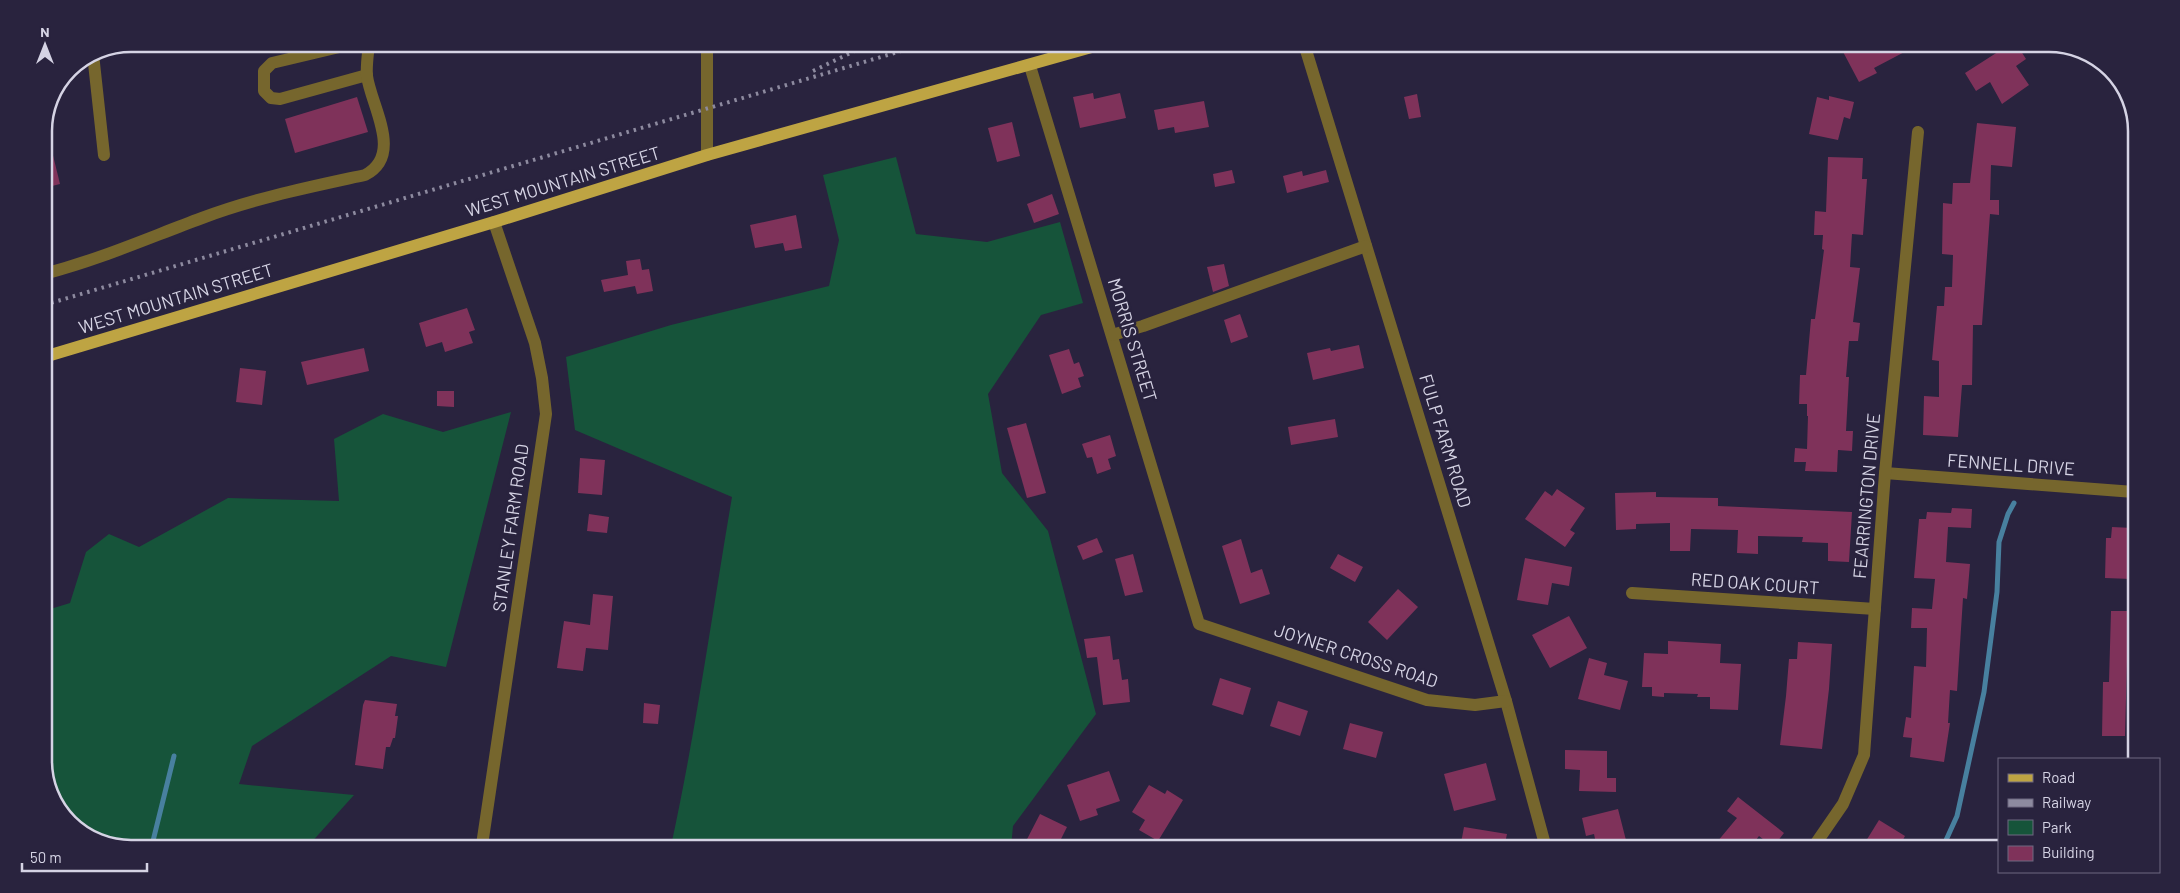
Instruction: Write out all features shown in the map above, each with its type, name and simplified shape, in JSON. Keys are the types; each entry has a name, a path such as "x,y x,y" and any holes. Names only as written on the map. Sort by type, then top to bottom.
{"main road":[{"name":"WEST MOUNTAIN STREET","path":"52,354 494,222 707,155 1076,52"}],"street":[{"path":"318,52 272,63 264,71 264,91 271,98 280,99 367,75"},
{"path":"52,272 87,263 203,218 273,196 375,170 383,155 384,141 367,75 368,52"},
{"path":"707,155 708,52"},
{"name":"FULP FARM ROAD","path":"1307,52 1506,701 1544,840"},
{"path":"94,62 104,155"},
{"name":"MORRIS STREET","path":"1030,66 1200,624"},
{"name":"FEARRINGTON DRIVE","path":"1818,840 1843,804 1864,755 1886,473 1918,132"},
{"name":"STANLEY FARM ROAD","path":"483,840 546,414 542,378 535,343 494,222"},
{"path":"1112,335 1143,326 1366,246"},
{"name":"FENNELL DRIVE","path":"1886,473 2128,492"},
{"name":"RED OAK COURT","path":"1632,594 1875,609"},
{"name":"JOYNER CROSS ROAD","path":"1200,624 1427,700 1475,705 1506,701"}],"green space":[{"path":"896,157 916,234 987,242 1060,222 1083,303 1041,315 988,394 1002,473 1048,531 1096,714 1013,826 1012,840 672,840 696,716 732,497 575,430 566,357 671,325 829,286 839,240 823,175"},
{"path":"511,412 446,667 391,656 252,746 239,784 354,795 314,840 121,840 96,832 76,817 69,810 58,792 54,777 53,608 70,603 86,552 109,534 139,547 228,498 339,501 334,439 383,414 443,432"}],"building":[{"path":"1843,52 1904,52 1874,68 1877,73 1859,82"},
{"path":"1998,52 2022,52 2026,59 2016,66 2029,85 2002,104 1990,82 1976,91 1965,73"},
{"path":"1093,93 1094,99 1120,93 1126,118 1080,128 1073,97"},
{"path":"1417,94 1421,117 1409,119 1404,97"},
{"path":"1829,96 1854,102 1850,119 1844,117 1838,140 1809,134 1817,97 1829,100"},
{"path":"357,97 368,132 295,153 285,119"},
{"path":"1204,101 1209,127 1175,133 1174,127 1158,130 1154,110"},
{"path":"1012,122 1020,156 997,162 988,128"},
{"path":"1977,123 2016,127 2012,167 1991,165 1990,200 1999,200 1999,215 1990,214 1982,325 1973,325 1972,385 1962,385 1958,437 1923,435 1924,396 1939,397 1939,361 1932,360 1937,306 1944,306 1945,287 1952,287 1953,255 1942,254 1943,203 1952,204 1953,183 1970,183"},
{"path":"52,151 60,184 52,186"},
{"path":"1828,157 1863,158 1862,179 1867,179 1863,235 1852,234 1850,267 1860,268 1853,322 1860,323 1858,341 1849,341 1846,377 1849,377 1846,431 1853,431 1852,451 1838,450 1837,472 1805,471 1806,462 1794,462 1795,448 1807,449 1807,404 1799,404 1800,375 1806,375 1811,319 1815,319 1824,250 1822,249 1823,235 1814,235 1815,211 1826,212"},
{"path":"1232,170 1235,183 1215,187 1213,174"},
{"path":"1326,170 1329,182 1287,193 1283,176 1302,171 1303,176"},
{"path":"1052,194 1059,214 1034,223 1027,204"},
{"path":"796,215 802,248 785,251 783,243 755,248 750,225"},
{"path":"640,259 642,270 649,269 653,291 637,294 635,286 604,292 601,280 628,275 626,261"},
{"path":"1224,264 1229,286 1213,292 1207,267"},
{"path":"467,308 475,330 469,332 473,343 445,352 442,342 426,347 419,323"},
{"path":"1240,314 1248,337 1231,343 1224,320"},
{"path":"1359,345 1364,368 1313,380 1307,353 1330,348 1331,351"},
{"path":"364,348 369,371 307,385 301,362"},
{"path":"1069,349 1074,364 1079,362 1084,376 1078,378 1081,387 1062,394 1049,355"},
{"path":"240,368 266,371 262,405 236,402"},
{"path":"437,391 454,391 454,407 437,406"},
{"path":"1335,419 1338,437 1291,445 1288,427"},
{"path":"1026,423 1046,493 1027,498 1007,428"},
{"path":"1110,435 1116,456 1108,459 1111,469 1097,474 1092,457 1087,458 1082,444"},
{"path":"580,458 605,460 602,495 578,493"},
{"path":"1557,489 1585,508 1570,530 1575,533 1565,547 1525,519 1545,491 1552,496"},
{"path":"1656,492 1656,497 1718,498 1718,506 1852,512 1849,562 1828,561 1828,543 1802,542 1803,537 1758,536 1758,554 1737,553 1738,530 1691,529 1690,551 1670,551 1670,523 1636,524 1636,529 1616,530 1615,493"},
{"path":"1952,508 1972,509 1971,528 1948,527 1946,562 1970,564 1967,599 1963,598 1957,691 1950,690 1948,723 1950,723 1944,762 1910,757 1912,738 1903,737 1906,717 1911,718 1914,666 1926,667 1927,628 1911,628 1912,608 1932,609 1935,579 1914,578 1919,519 1926,519 1927,512 1951,513"},
{"path":"589,514 609,517 607,533 587,531"},
{"path":"2112,527 2128,528 2128,579 2105,578 2106,538 2111,538"},
{"path":"1097,538 1103,552 1083,560 1077,546"},
{"path":"1241,539 1251,573 1262,569 1270,594 1240,604 1222,546"},
{"path":"1133,554 1143,592 1125,596 1115,559"},
{"path":"1338,554 1363,567 1355,582 1330,568"},
{"path":"1525,558 1572,567 1569,586 1552,583 1548,605 1517,600"},
{"path":"1398,589 1418,607 1387,640 1368,622"},
{"path":"593,594 613,596 608,650 586,648 583,671 557,668 564,621 590,625"},
{"path":"2111,611 2128,611 2125,736 2102,736 2103,682 2109,682"},
{"path":"1569,616 1587,648 1550,668 1532,635"},
{"path":"1110,636 1113,660 1119,659 1122,680 1128,679 1130,702 1103,705 1097,657 1087,658 1084,639"},
{"path":"1668,641 1721,644 1720,663 1741,664 1738,710 1710,709 1710,697 1697,697 1698,694 1664,693 1664,697 1652,696 1652,687 1642,687 1644,653 1668,654"},
{"path":"1798,642 1832,644 1822,749 1780,745 1789,659 1797,659"},
{"path":"1589,658 1607,663 1604,675 1628,681 1620,710 1578,699"},
{"path":"1220,678 1251,688 1243,715 1212,705"},
{"path":"365,700 397,704 395,716 398,716 395,738 393,738 390,747 386,747 383,769 355,765"},
{"path":"1278,701 1308,711 1300,736 1270,726"},
{"path":"644,703 660,705 658,724 643,723"},
{"path":"1350,723 1383,732 1376,758 1343,749"},
{"path":"1565,750 1607,751 1607,778 1616,778 1616,792 1579,791 1580,770 1565,769"},
{"path":"1486,763 1496,800 1454,811 1444,774"},
{"path":"1109,771 1120,801 1096,809 1098,815 1080,821 1067,785"},
{"path":"1149,785 1165,794 1167,790 1183,800 1159,840 1139,830 1145,820 1132,812"},
{"path":"1738,797 1784,833 1778,840 1764,840 1759,836 1756,840 1719,840 1737,818 1727,811"},
{"path":"1618,809 1626,840 1595,840 1594,834 1586,836 1582,818"},
{"path":"1040,814 1067,827 1060,840 1027,840"},
{"path":"1879,820 1905,836 1903,840 1867,840"},
{"path":"1464,827 1507,834 1506,840 1462,840"}],"waterway":[{"path":"1946,840 1957,816 1984,692 1997,592 1999,542 2008,514 2014,503"},
{"path":"153,840 174,756"}],"railway":[{"path":"813,71 853,52"},
{"path":"52,303 898,52"}]}
